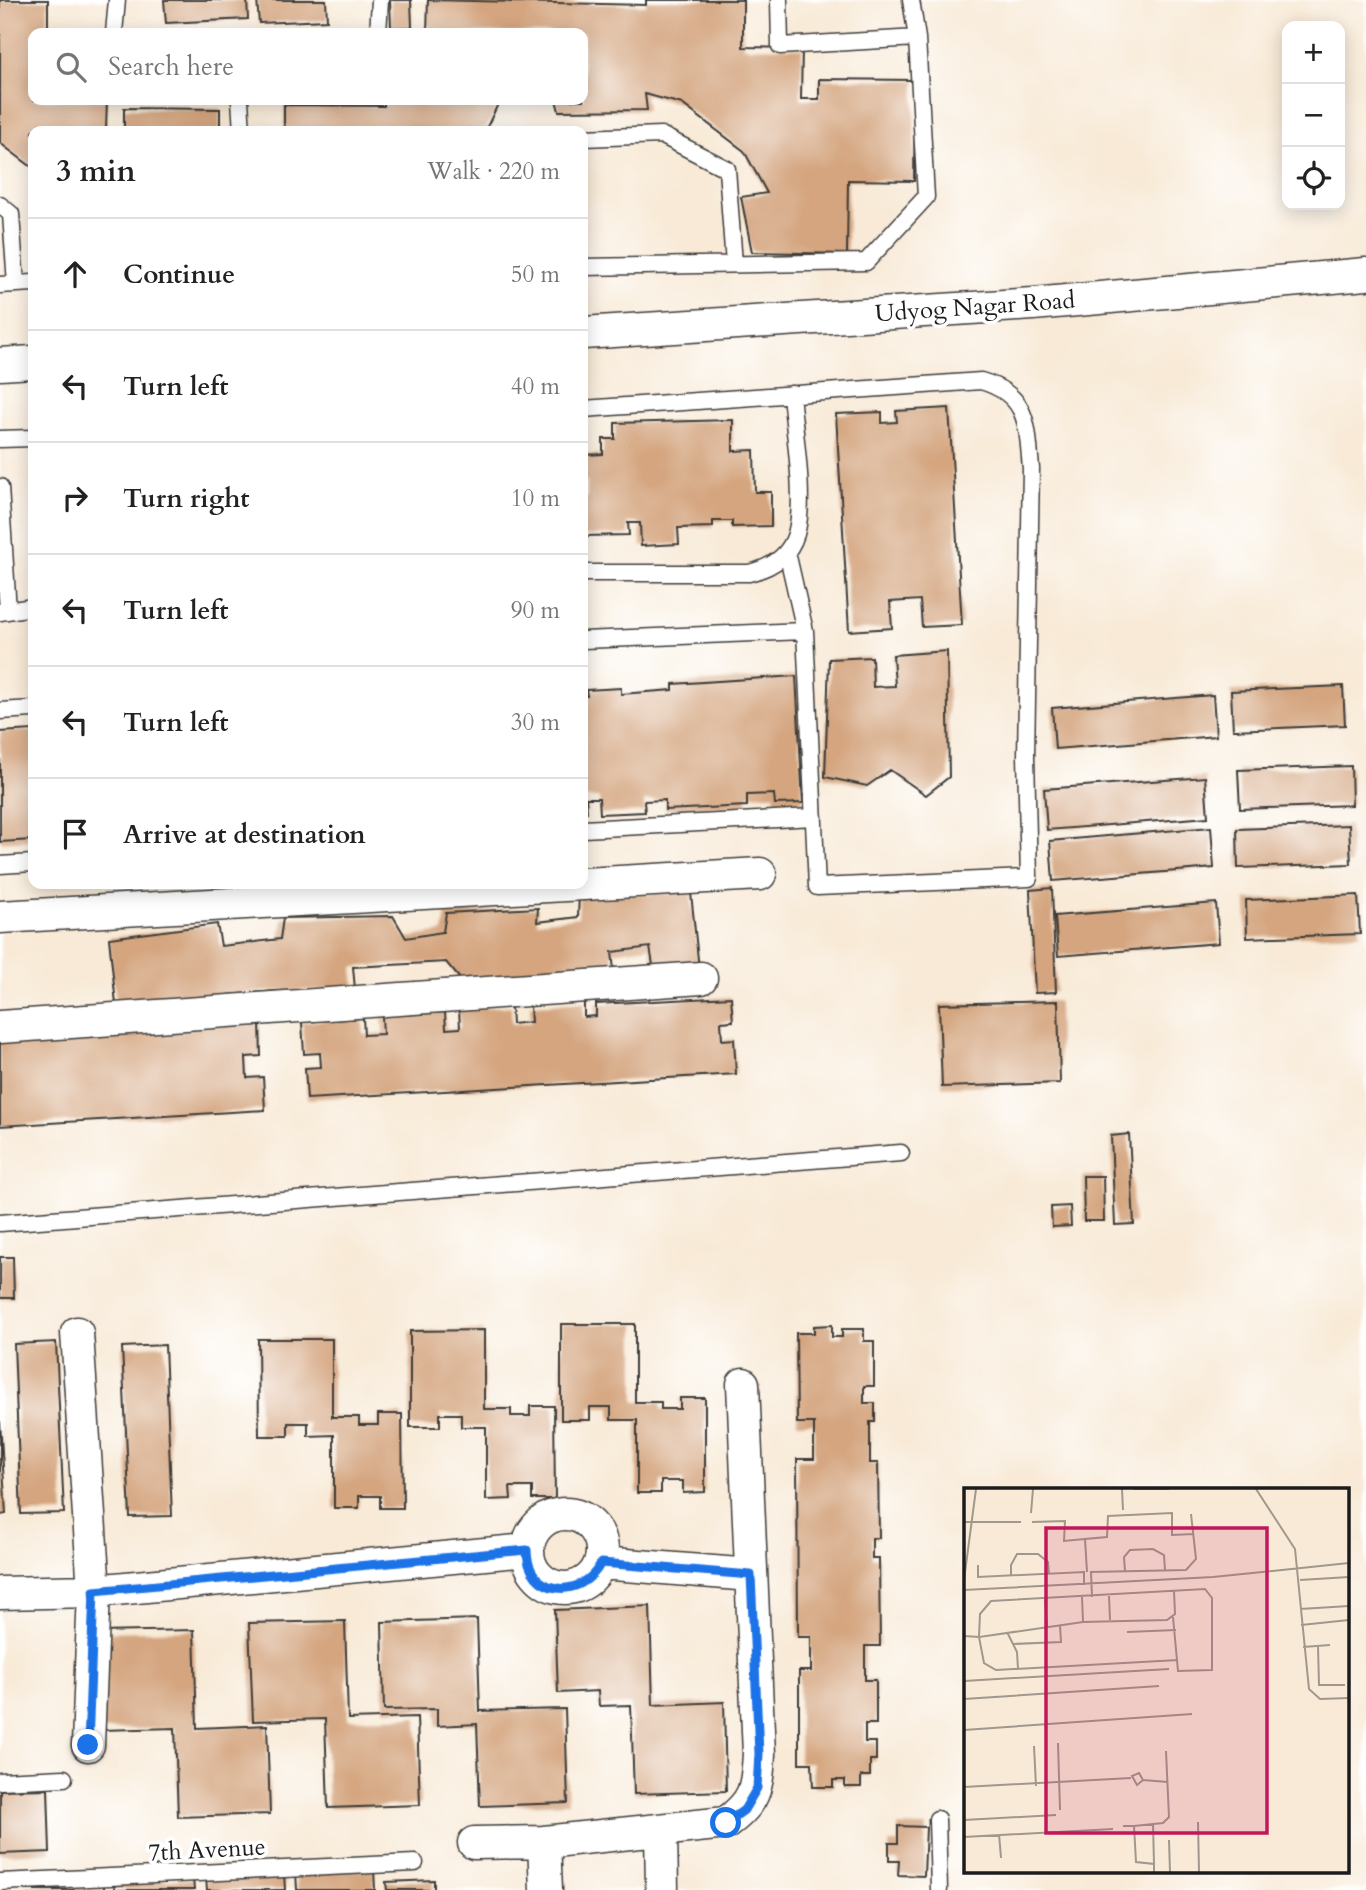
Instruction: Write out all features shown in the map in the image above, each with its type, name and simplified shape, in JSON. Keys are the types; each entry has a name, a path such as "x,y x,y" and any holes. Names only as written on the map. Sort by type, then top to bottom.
{"street":[{"name":"Udyog Nagar Road","path":"588,333 1033,304 1366,274"},
{"path":"0,363 28,362"},
{"path":"588,884 760,874"},
{"path":"0,917 495,889"},
{"path":"0,1027 701,978"},
{"path":"77,1333 94,1591 88,1745"},
{"path":"474,1843 544,1842 726,1823 744,1810 757,1788 759,1754 743,1384"},
{"path":"574,1515 594,1527 603,1550 601,1563 587,1582 563,1589 540,1580 532,1570 527,1550 531,1534 549,1517 574,1515"},
{"path":"0,1593 94,1591 527,1550"},
{"path":"601,1563 751,1575"},
{"path":"661,1830 662,1890"},
{"path":"544,1842 546,1890"}],"lane":[{"path":"114,28 117,0"},
{"path":"378,28 380,0"},
{"path":"779,0 780,46 917,38"},
{"path":"588,267 866,262 926,197 917,38 911,0"},
{"path":"240,105 243,126"},
{"path":"588,138 661,135 727,169 734,264"},
{"path":"0,205 11,214 8,284 28,283"},
{"path":"588,409 981,381 1003,387 1022,409 1028,433 1031,469 1026,756 1029,878 817,887 806,631 787,552"},
{"path":"588,573 749,573 768,569 787,552 796,534 799,506 791,394"},
{"path":"0,439 28,438"},
{"path":"0,487 4,612 28,608"},
{"path":"588,640 806,631"},
{"path":"0,711 28,709"},
{"path":"588,830 814,817"},
{"path":"0,865 28,863"},
{"path":"0,1223 901,1153"},
{"path":"0,1781 64,1778"},
{"path":"937,1819 939,1890"},
{"name":"7th Avenue","path":"0,1882 415,1864"}],"building":[{"path":"0,0 48,0 48,28 28,28 28,105 107,105 106,126 28,126 28,164 0,143"},
{"path":"164,0 247,0 248,19 166,23"},
{"path":"257,0 326,0 327,20 259,23"},
{"path":"390,0 411,0 412,27 391,28"},
{"path":"428,0 646,5 646,0 743,0 743,47 802,48 801,99 819,99 819,79 915,80 914,181 848,180 847,254 752,252 741,197 767,193 744,151 682,104 645,94 647,110 559,111 557,105 588,105 588,28 427,28"},
{"path":"284,105 498,105 487,126 284,126"},
{"path":"124,108 220,109 220,126 124,126"},
{"path":"949,408 962,625 922,627 920,600 890,602 892,628 849,631 836,414 882,412 882,423 897,422 896,411"},
{"path":"733,420 733,451 754,450 755,492 771,492 771,526 732,527 732,521 713,521 713,527 678,528 679,544 641,546 640,523 628,523 629,535 588,536 588,455 603,454 603,439 615,439 615,423"},
{"path":"947,651 949,777 926,795 890,770 867,786 825,777 829,659 872,657 873,687 895,686 893,655"},
{"path":"796,676 803,803 775,804 774,794 747,795 747,806 665,810 665,800 644,801 645,812 600,814 599,798 588,798 588,690 621,688 621,694 673,690 673,684"},
{"path":"1343,686 1345,725 1233,730 1231,691"},
{"path":"1213,695 1216,736 1055,749 1052,708"},
{"path":"28,730 28,840 0,842 0,732"},
{"path":"1351,766 1352,805 1240,809 1238,770"},
{"path":"1205,777 1208,817 1047,830 1044,789"},
{"path":"1349,825 1351,864 1238,868 1237,829"},
{"path":"1211,827 1214,868 1053,881 1050,841"},
{"path":"1052,888 1056,992 1035,993 1030,890"},
{"path":"691,893 699,969 654,971 650,947 612,952 614,970 461,980 446,962 353,967 355,989 276,991 116,1004 109,938 217,924 221,946 280,939 283,918 393,916 406,938 443,932 446,913 538,908 537,922 578,917 579,895"},
{"path":"1358,895 1360,934 1247,938 1246,900"},
{"path":"1216,903 1219,943 1058,956 1055,916"},
{"path":"731,997 733,1021 721,1022 722,1040 734,1039 736,1074 307,1099 305,1068 321,1067 320,1053 304,1054 302,1022 363,1018 364,1035 383,1034 382,1016 445,1012 446,1029 460,1028 459,1009 511,1006 512,1024 531,1022 530,1005 584,1002 584,1017 596,1016 596,1004"},
{"path":"1058,1001 1060,1083 942,1087 939,1004"},
{"path":"260,1023 261,1056 246,1057 247,1078 263,1077 265,1110 0,1126 0,1038"},
{"path":"1129,1134 1134,1224 1115,1225 1111,1136"},
{"path":"1083,1176 1103,1176 1104,1221 1084,1221"},
{"path":"1070,1206 1071,1226 1052,1227 1051,1207"},
{"path":"0,1257 13,1257 14,1298 0,1298"},
{"path":"561,1324 635,1324 635,1402 661,1402 661,1409 680,1409 680,1398 705,1398 705,1492 683,1493 683,1481 661,1481 661,1493 637,1493 637,1420 611,1420 611,1407 590,1407 590,1420 561,1420"},
{"path":"832,1325 832,1337 842,1337 842,1329 864,1329 864,1341 874,1341 874,1386 864,1386 864,1403 875,1403 875,1422 870,1422 870,1463 878,1463 879,1538 872,1538 872,1558 879,1558 880,1646 865,1646 865,1680 876,1680 876,1724 865,1724 865,1742 876,1742 876,1760 870,1760 870,1776 861,1776 861,1787 845,1787 845,1780 833,1780 833,1787 813,1787 812,1763 799,1763 799,1671 811,1671 811,1637 798,1637 797,1459 814,1459 814,1423 797,1423 796,1333 814,1333 814,1326"},
{"path":"484,1330 484,1409 511,1409 511,1416 530,1416 530,1406 554,1406 555,1499 532,1499 532,1487 510,1487 511,1499 486,1500 486,1427 461,1427 461,1414 440,1414 440,1427 410,1427 410,1331"},
{"path":"258,1339 332,1339 332,1417 359,1417 359,1425 378,1425 378,1414 402,1414 403,1508 380,1508 380,1496 359,1496 359,1508 334,1508 334,1435 308,1436 308,1423 288,1423 288,1436 259,1436"},
{"path":"56,1342 64,1513 21,1514 14,1344"},
{"path":"165,1345 172,1516 130,1517 122,1347"},
{"path":"0,1421 6,1514 0,1515"},
{"path":"650,1606 653,1705 724,1702 726,1791 634,1794 631,1705 599,1706 598,1691 558,1693 555,1610"},
{"path":"477,1619 480,1711 565,1709 568,1803 480,1806 477,1724 437,1726 437,1709 384,1710 382,1622"},
{"path":"345,1621 348,1719 417,1717 420,1805 328,1808 325,1719 253,1721 249,1623"},
{"path":"194,1630 197,1728 267,1725 270,1814 178,1817 175,1728 101,1730 98,1632"},
{"path":"48,1789 50,1852 0,1854 0,1790"},
{"path":"898,1826 926,1827 924,1876 898,1875 899,1861 889,1861 889,1843 898,1843"},
{"path":"374,1869 375,1890 297,1890 296,1872"},
{"path":"284,1873 285,1890 207,1890 206,1877"},
{"path":"193,1879 194,1890 115,1890 115,1882"},
{"path":"434,1880 434,1890 387,1890 386,1882"},
{"path":"104,1882 104,1890 26,1890 25,1886"}],"route":[{"path":"88,1745 94,1591 527,1550 527,1559 540,1580 563,1589 587,1582 601,1563 751,1575 759,1754 757,1788 744,1810 726,1823"}]}
